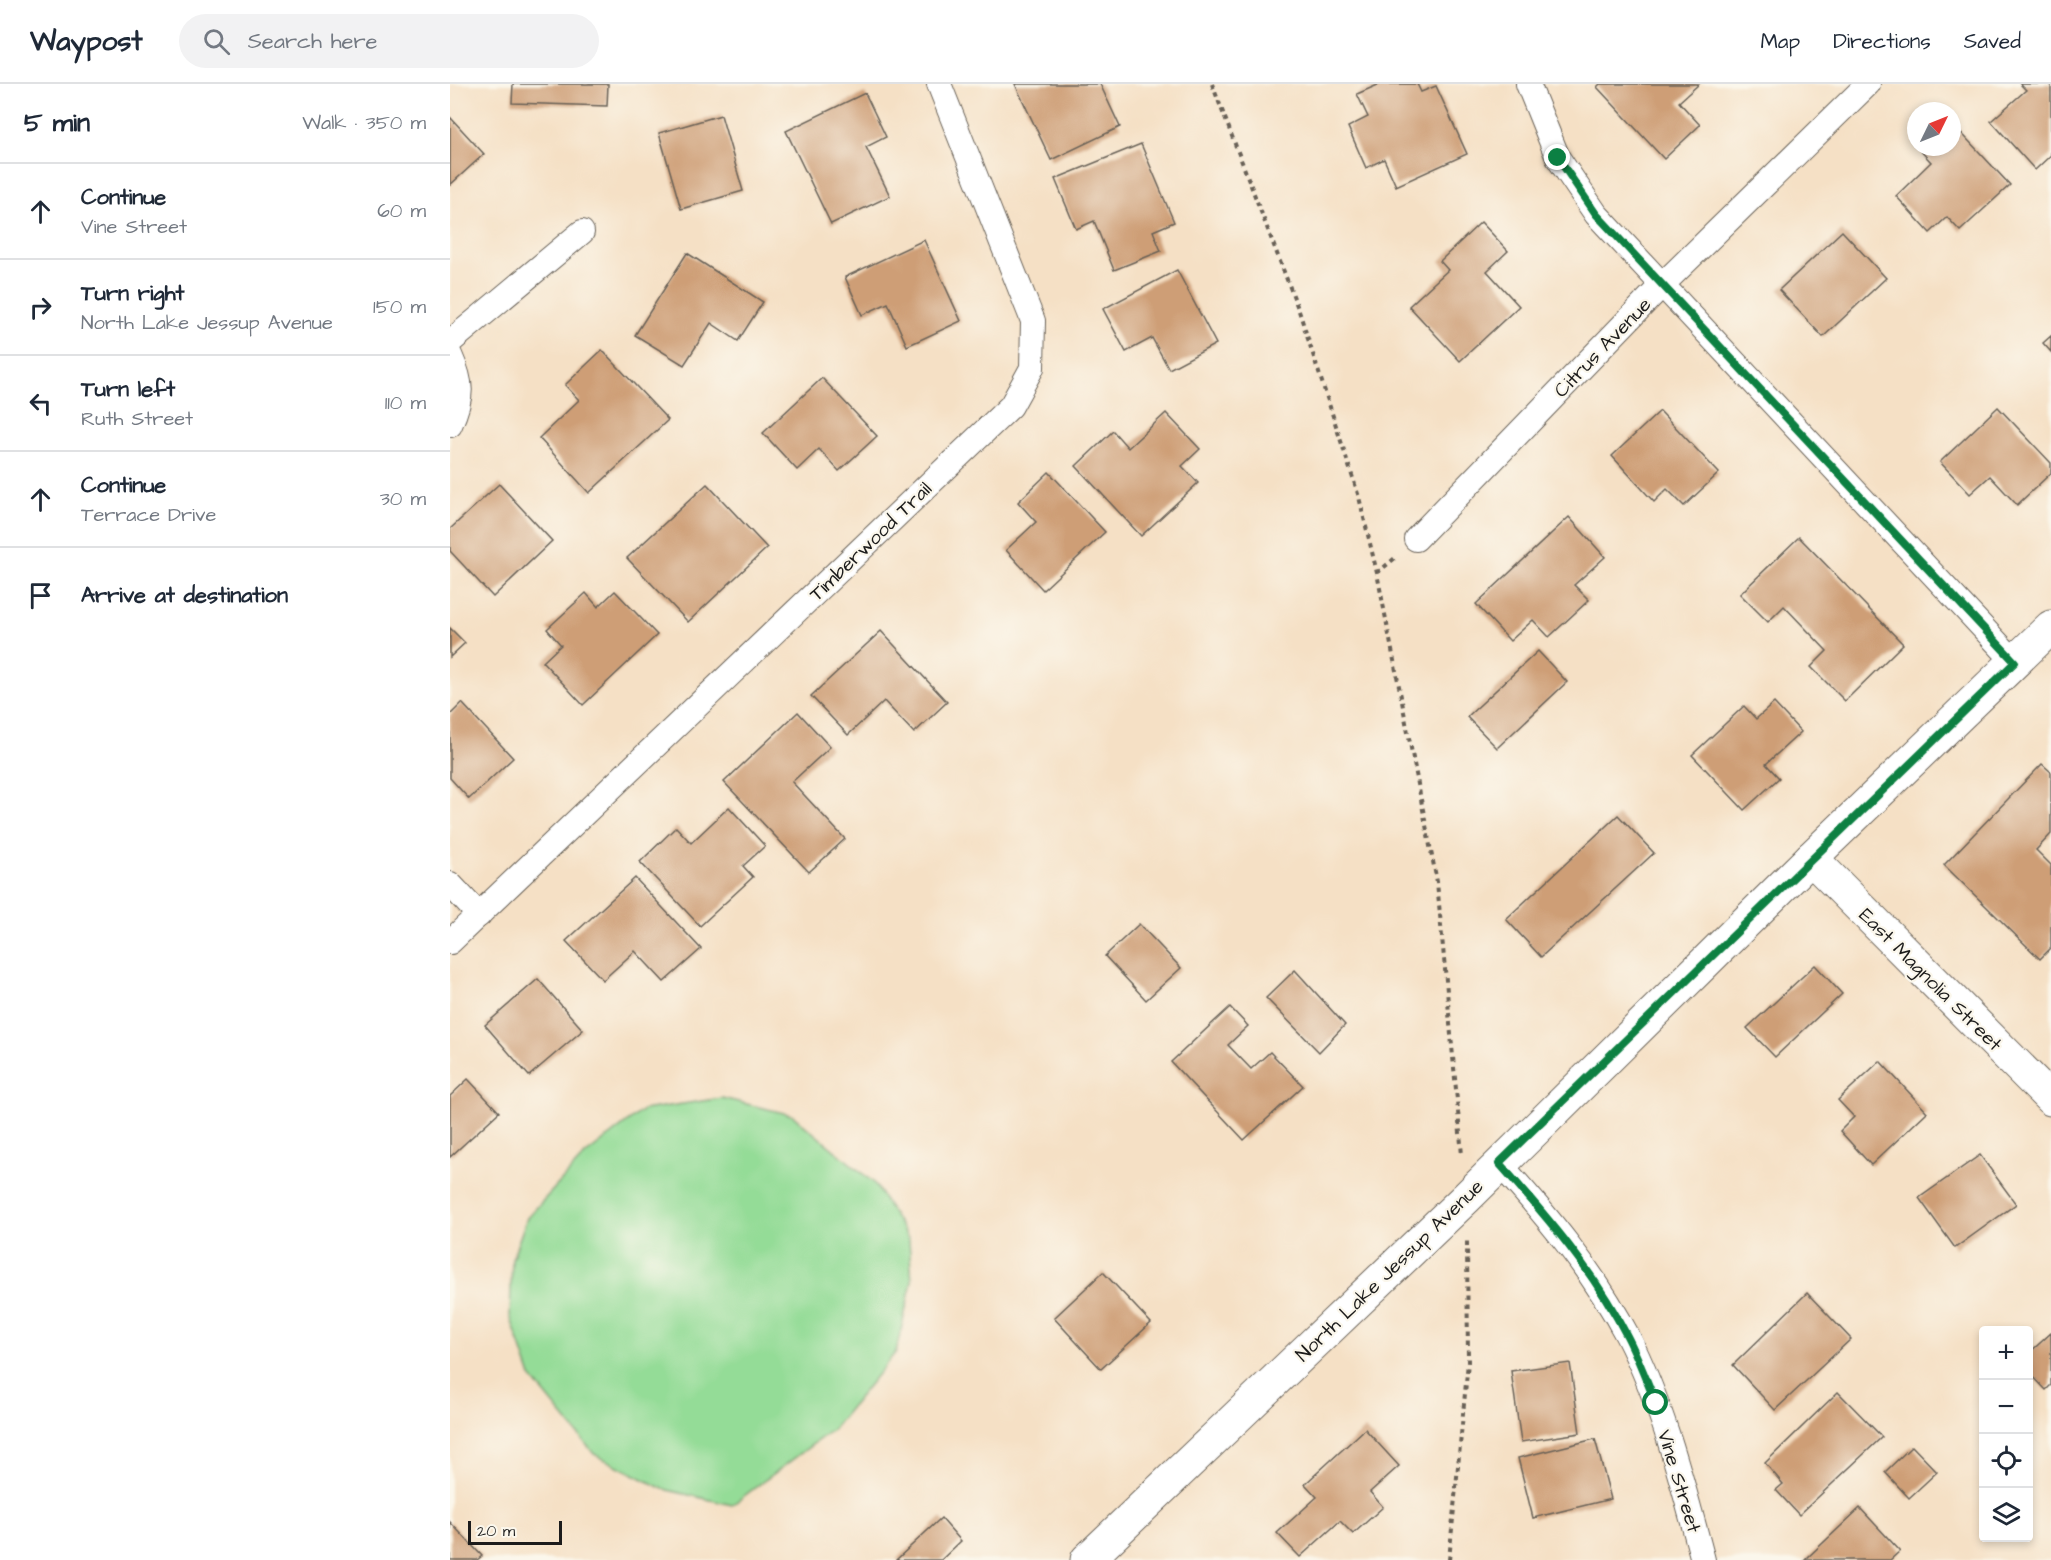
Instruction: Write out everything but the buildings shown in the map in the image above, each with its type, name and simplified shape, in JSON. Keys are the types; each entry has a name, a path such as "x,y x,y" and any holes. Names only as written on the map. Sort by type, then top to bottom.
{"street":[{"name":"Timberwood Trail","path":"450,942 1011,406 1032,368 1033,321 939,84"},
{"path":"1528,84 1558,158 1596,214 2015,662"},
{"name":"Citrus Avenue","path":"1416,539 1662,285 1868,84"},
{"path":"450,342 582,231"},
{"path":"450,355 460,378 460,404 450,425"},
{"name":"North Lake Jessup Avenue","path":"1087,1560 2051,627"},
{"name":"East Magnolia Street","path":"1811,858 2051,1099"},
{"path":"450,884 479,915"},
{"name":"Vine Street","path":"1499,1163 1570,1245 1627,1336 1656,1403 1703,1560"}],"path":[{"path":"1212,84 1299,311 1359,497 1377,573 1437,882 1463,1162"},
{"path":"1449,1560 1468,1362 1467,1233"}],"green space":[{"path":"722,1098 792,1115 874,1183 909,1240 912,1282 896,1352 833,1429 732,1505 663,1489 594,1454 531,1377 510,1316 512,1259 527,1218 585,1155 643,1110"}],"route":[{"path":"1558,158 1596,214 2015,662 1499,1163 1570,1245 1600,1290 1627,1336 1656,1403"}]}
